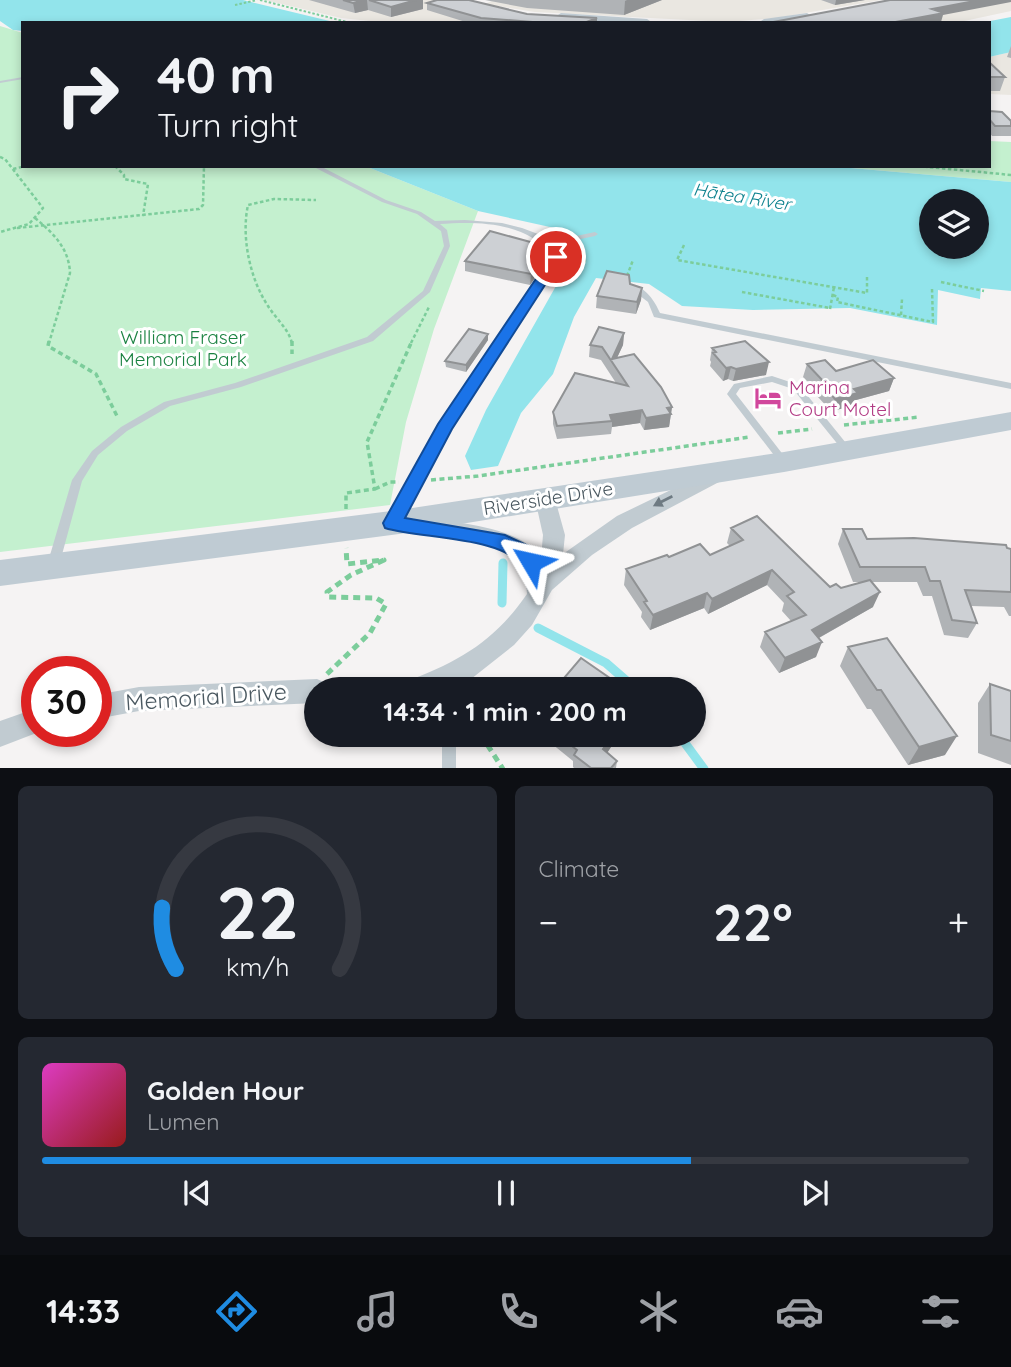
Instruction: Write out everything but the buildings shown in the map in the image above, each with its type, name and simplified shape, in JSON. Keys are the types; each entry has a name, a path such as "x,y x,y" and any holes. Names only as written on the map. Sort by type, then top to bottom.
{"main road":[{"path":"778,21 819,15"},
{"path":"552,17 615,21"},
{"name":"Riverside Drive","path":"0,573 396,522 848,452 1011,422"}],"street":[{"path":"538,593 592,542 630,518 724,471"},
{"path":"453,677 503,639 534,604 549,572 555,545 545,499"},
{"path":"396,522 498,541 517,548 526,553 531,562 538,593"},
{"name":"Memorial Drive","path":"112,704 139,699 304,691"},
{"path":"0,734 21,726"}],"lane":[{"path":"0,82 21,78"},
{"path":"53,567 77,480 95,453 124,429 167,404 259,377 370,339 426,292 447,246 444,230 419,213 384,201 320,168"},
{"path":"396,522 444,428 556,257 548,244 525,232 470,221 434,223"},
{"path":"548,244 595,234"},
{"path":"634,287 651,301 657,315 1011,386"},
{"path":"784,462 731,394 737,386 772,379 796,387 848,452"},
{"path":"449,747 450,768"}],"path":[{"path":"234,5 259,0 343,21"},
{"path":"230,4 239,7"},
{"path":"0,157 13,169 43,208 35,218 17,229"},
{"path":"13,169 21,167"},
{"path":"118,168 124,178 148,184 143,216"},
{"path":"0,232 199,209 203,205 204,168"},
{"path":"939,168 1011,175"},
{"path":"259,377 294,353 292,336 267,306 258,285 244,216 248,205 274,199 316,200"},
{"path":"35,218 56,237 71,263 48,346 96,374 124,429"},
{"path":"684,245 677,260 867,293 867,277"},
{"path":"564,257 586,261"},
{"path":"625,281 634,260"},
{"path":"941,282 984,291"},
{"path":"742,292 830,309 834,287"},
{"path":"833,295 838,297 837,302 934,324 932,289"},
{"path":"901,315 902,299"},
{"path":"375,489 390,482 478,476 763,435 925,416"},
{"path":"326,677 384,615 386,604 376,598 328,597 327,592 351,575 384,560 347,565 346,493"},
{"path":"489,747 503,768"}],"shaded area":[{"path":"265,0 436,0 488,13 573,21 369,21 341,18"},
{"path":"494,0 881,0 776,18 739,21 535,12 485,4"},
{"path":"1011,0 1011,11 964,21 814,21"},
{"path":"1011,52 1011,95 991,94 991,57"}],"green space":[{"name":"William Fraser Memorial Park","path":"0,26 21,32 21,168 370,168 478,211 434,329 406,422 390,505 0,552"},
{"path":"991,141 1011,142 1011,182 851,168 991,168"}],"water":[{"path":"0,0 243,0 330,21 21,21 21,31 13,30 0,21"},
{"path":"1011,17 1011,52 991,57 990,21"},
{"name":"Hātea River","path":"370,168 851,168 1011,182 1011,291 981,288 980,299 938,290 937,325 850,308 753,310 682,306 649,284 596,278 574,317 553,374 521,413 498,466 471,470 465,456 486,410 578,247 559,229 478,211"}],"waterway":[{"path":"502,603 503,563"},
{"path":"538,628 606,663 622,677"},
{"path":"688,747 703,768"}],"place":[{"name":"Marina Court Motel","path":"768,398"}],"route":[{"path":"531,562 526,553 509,544 399,522 392,523 444,428 556,257"}]}
